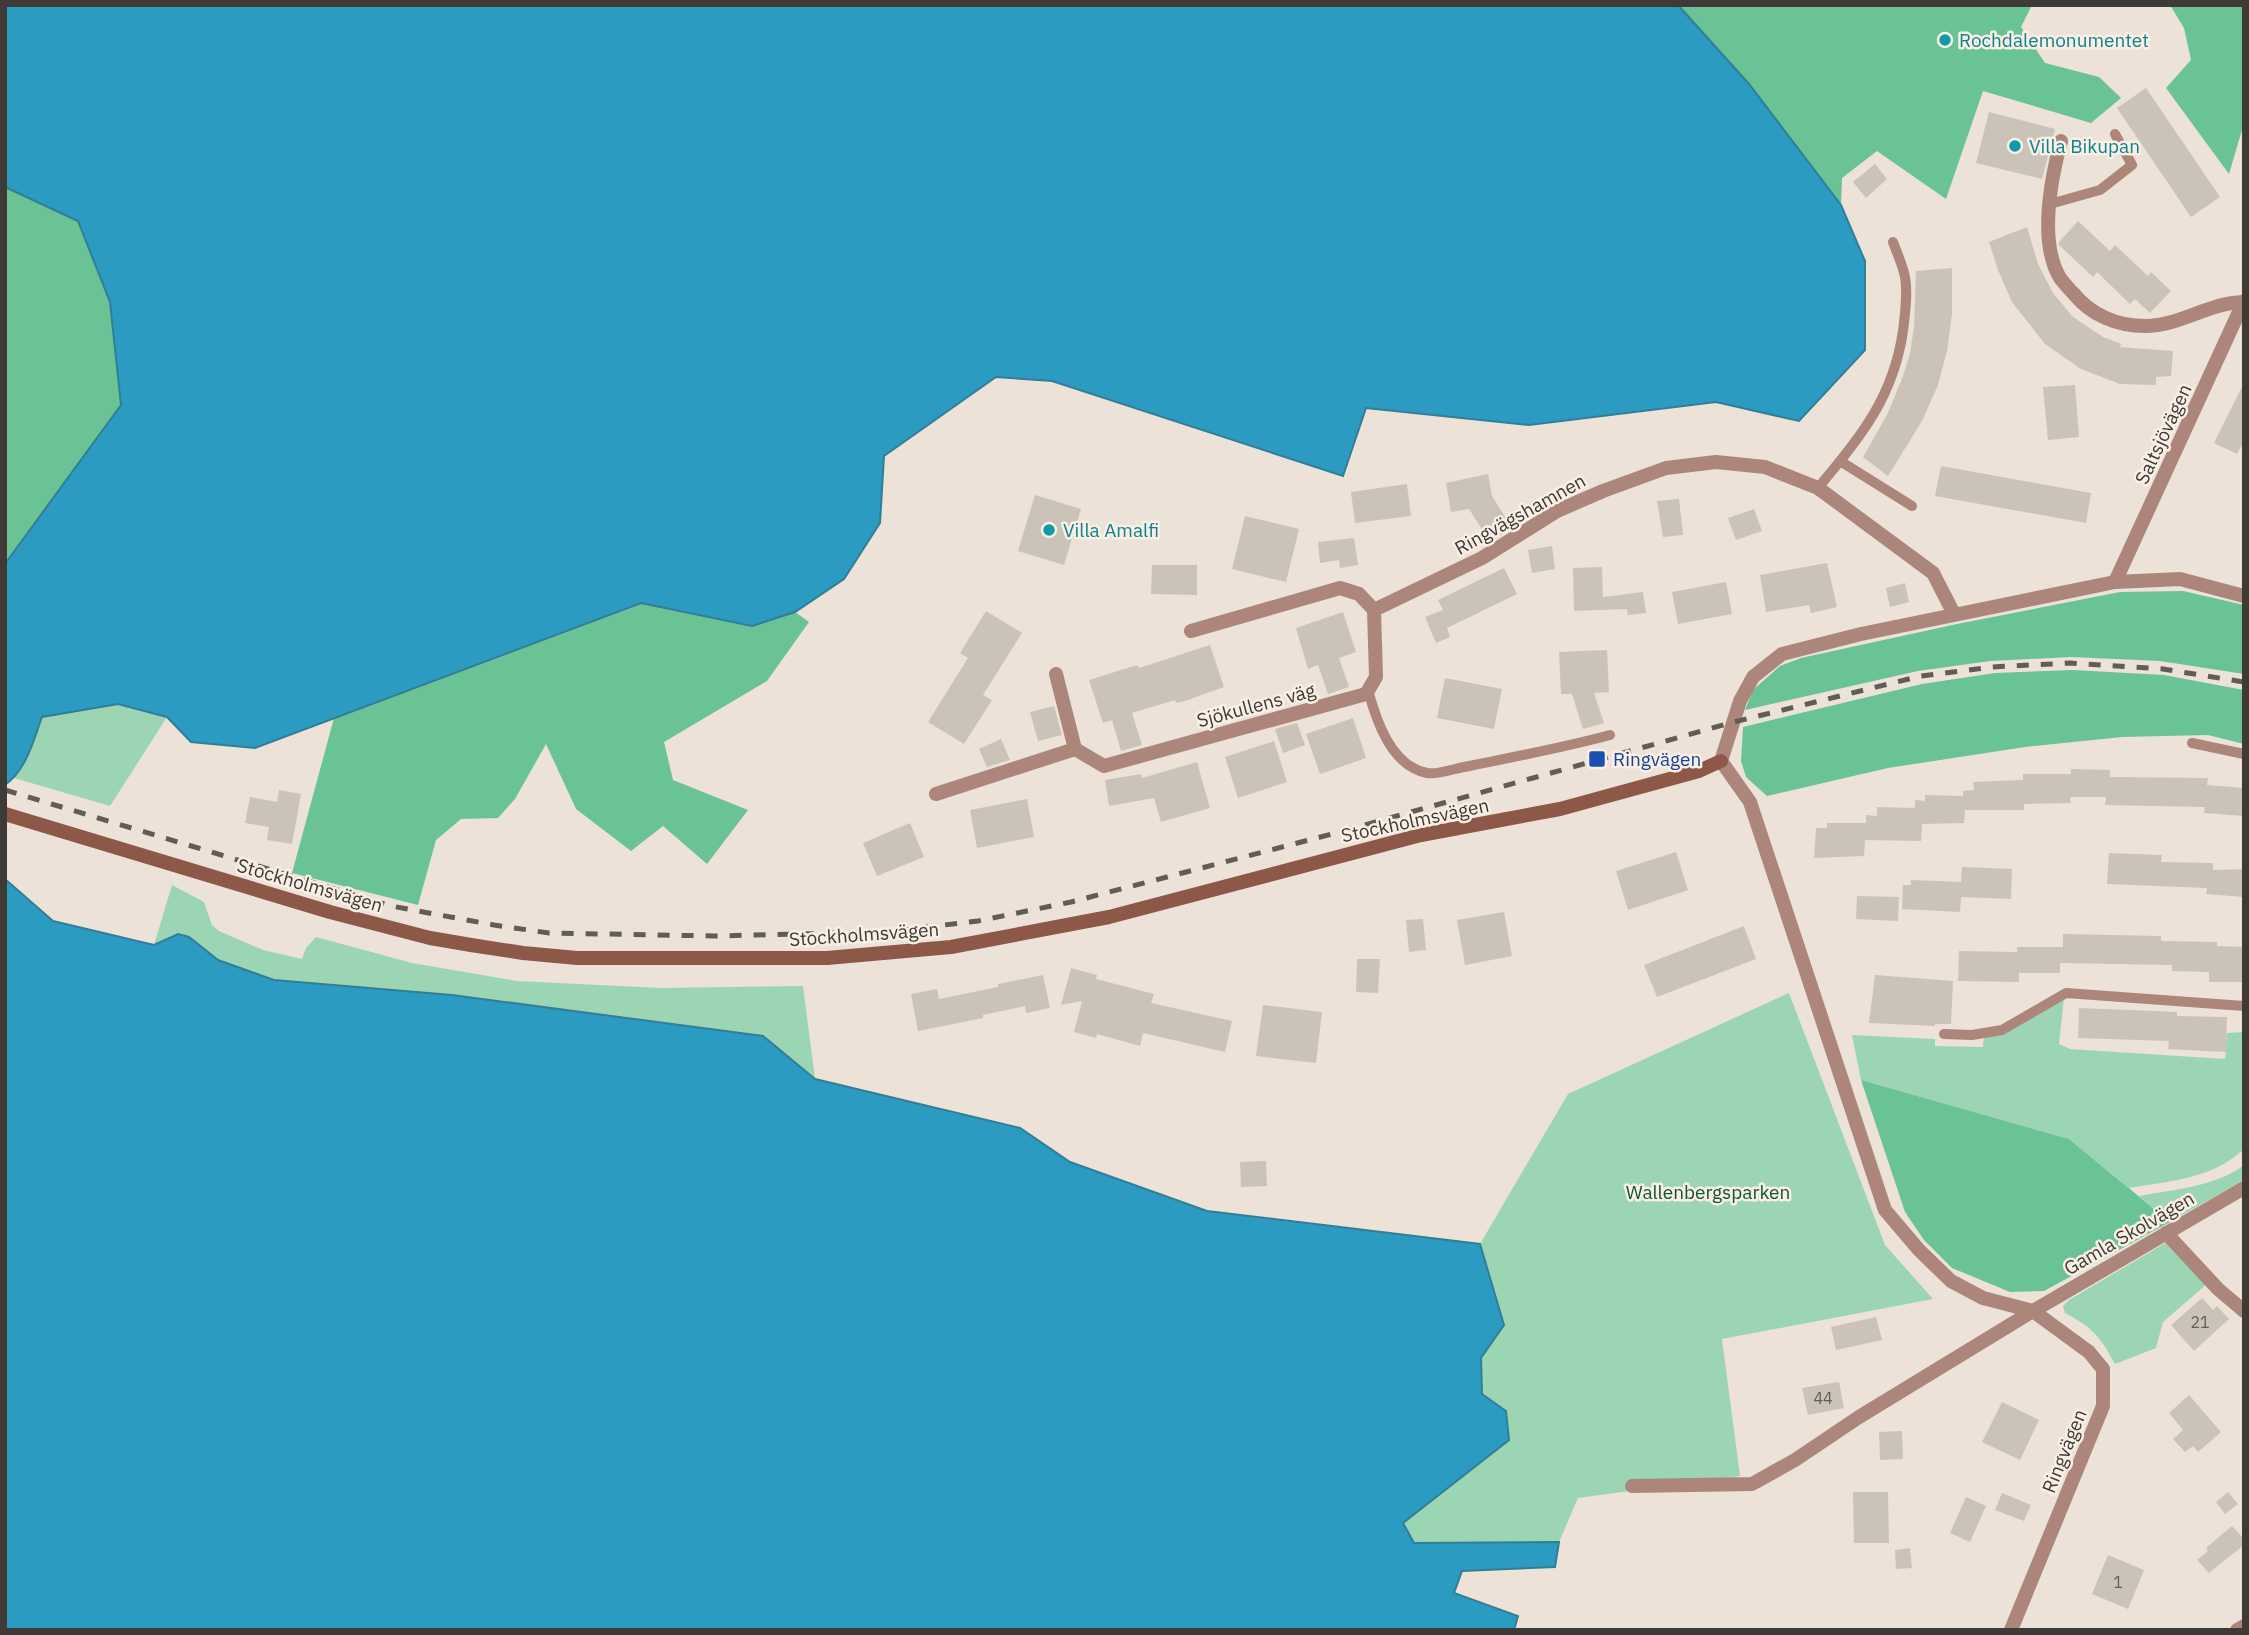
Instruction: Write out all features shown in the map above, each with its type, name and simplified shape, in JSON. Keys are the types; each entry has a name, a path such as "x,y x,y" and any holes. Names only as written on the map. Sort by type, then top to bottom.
{"main road":[{"name":"Stockholmsvägen","path":"5,814 330,912 430,938 523,953 576,958 827,958 951,947 1109,917 1421,835 1560,809 1699,771 1721,761"}],"street":[{"name":"Saltsjövägen","path":"2061,141 2051,180 2048,233 2053,261 2060,277 2084,306 2101,317 2145,326 2170,323 2225,302 2243,302 2115,582"},
{"name":"Ringvägshamnen","path":"1374,610 1482,558 1557,511 1603,491 1666,468 1716,462 1765,467 1818,488 1933,573 1954,614"},
{"path":"1721,761 1740,701 1752,677 1782,654 1954,614 2115,582 2180,579 2244,596"},
{"path":"1191,631 1340,588 1359,594 1374,610 1376,677 1368,690"},
{"path":"936,794 1075,749 1056,674"},
{"name":"Sjökullens väg","path":"1075,749 1104,766 1366,694 1368,690"},
{"name":"Ringvägen","path":"1721,761 1750,802 1885,1210 1919,1250 1951,1281 1983,1298 2032,1311 2089,1352 2103,1369 2103,1406 2011,1630"},
{"name":"Gamla Skolvägen","path":"2032,1311 2244,1188"},
{"path":"2165,1233 2218,1289 2244,1311"},
{"path":"1632,1486 1752,1484 1795,1460 1859,1417 2032,1311"},
{"path":"2237,1630 2244,1626"}],"lane":[{"path":"2050,204 2100,190 2133,165 2115,134"},
{"path":"1818,488 1867,427 1880,406 1899,356 1905,313 1905,278 1893,242"},
{"path":"1840,461 1912,506"},
{"path":"1368,690 1376,719 1388,744 1407,764 1428,774 1610,735"},
{"path":"2192,743 2244,754"},
{"path":"1944,1034 1972,1035 2002,1030 2066,993 2244,1006"}],"green space":[{"path":"1678,5 2032,5 2021,27 2045,63 2099,77 2121,98 2091,123 1983,91 1946,199 1877,151 1842,178 1841,205 1749,84"},
{"path":"2170,5 2244,5 2244,123 2229,174 2166,88 2191,60 2184,28"},
{"path":"5,187 78,221 110,302 121,405 5,564"},
{"path":"2183,591 2244,605 2244,674 2160,661 2071,657 1990,661 1918,671 1745,710 1753,690 1780,666 1801,658 2120,592"},
{"path":"641,603 752,626 795,612 809,622 767,681 664,742 673,780 748,810 707,864 663,826 631,851 576,809 546,744 515,799 498,818 461,819 436,840 418,905 292,873 334,718"},
{"path":"2073,670 2164,675 2244,690 2244,744 2208,735 2122,737 2025,747 1888,768 1767,796 1746,777 1741,761 1743,727 1922,684 1995,673"},
{"path":"118,704 167,717 110,806 14,778 23,765 42,717"},
{"path":"172,885 204,902 212,925 219,931 263,950 302,959 306,948 316,937 412,963 517,981 661,988 803,986 815,1079 763,1036 452,995 274,980 218,960 189,937 178,934 154,945"},
{"name":"Wallenbergsparken","path":"1789,993 1885,1245 1933,1299 1722,1339 1740,1476 1578,1498 1559,1542 1413,1543 1403,1523 1509,1440 1506,1411 1482,1395 1481,1358 1504,1325 1480,1244 1568,1094"},
{"path":"2064,998 2059,1044 2070,1049 2225,1059 2227,1033 2244,1032 2244,1149 2232,1159 2204,1173 2129,1188 2069,1139 1861,1080 1852,1035 1935,1039 1935,1046 1983,1047 1984,1035"},
{"path":"1861,1080 2069,1139 2170,1222 2044,1291 2010,1292 1952,1268 1924,1240 1905,1212"},
{"path":"2244,1165 2244,1180 2170,1222 2139,1196 2208,1182"},
{"path":"2167,1242 2207,1284 2163,1322 2156,1348 2115,1364 2095,1334 2083,1323 2065,1313 2063,1306"}],"water":[{"path":"5,5 1678,5 1749,84 1841,205 1865,261 1865,350 1799,421 1716,402 1529,425 1366,408 1343,476 1052,381 996,377 884,456 880,523 844,579 795,612 752,626 641,603 255,748 191,742 167,717 118,704 42,717 24,763 5,785 5,564 121,405 110,302 78,221 5,187"},
{"path":"5,879 53,921 154,945 178,934 189,937 218,960 274,980 452,995 763,1036 815,1079 1020,1128 1070,1162 1207,1211 1480,1244 1504,1325 1481,1358 1482,1394 1506,1411 1509,1440 1403,1523 1414,1543 1559,1542 1555,1567 1462,1571 1454,1593 1518,1616 1514,1630 5,1630"}],"building":[{"path":"2146,88 2220,197 2191,217 2117,108"},
{"name":"Villa Bikupan","path":"1989,112 2055,129 2042,179 1976,163"},
{"path":"1875,164 1887,179 1866,198 1853,182"},
{"path":"2078,221 2110,251 2115,245 2148,276 2151,272 2171,291 2150,313 2135,299 2130,304 2097,272 2093,277 2059,245"},
{"path":"2027,227 2038,264 2053,293 2073,317 2103,337 2122,344 2119,347 2173,351 2171,376 2156,377 2156,385 2120,384 2081,369 2045,344 2012,302 1989,242"},
{"path":"1952,268 1952,314 1947,351 1938,385 1922,421 1888,476 1863,457 1887,415 1910,353 1916,271"},
{"path":"2244,383 2244,441 2237,454 2214,443"},
{"path":"2075,385 2079,437 2048,440 2043,387"},
{"path":"1941,466 2091,493 2086,523 1935,496"},
{"path":"1488,474 1492,496 1512,528 1490,542 1469,509 1451,512 1446,483"},
{"path":"1407,484 1411,516 1355,523 1351,492"},
{"name":"Villa Amalfi","path":"1035,495 1081,509 1064,565 1018,551"},
{"path":"1679,499 1683,535 1663,537 1657,501"},
{"path":"1754,509 1762,531 1736,540 1728,518"},
{"path":"1245,516 1299,529 1286,582 1232,569"},
{"path":"1354,538 1358,565 1340,568 1339,560 1320,563 1318,542"},
{"path":"1552,546 1555,569 1532,573 1528,550"},
{"path":"1827,563 1837,607 1811,613 1809,605 1766,612 1760,575"},
{"path":"1152,565 1197,565 1197,595 1151,594"},
{"path":"1602,567 1603,597 1643,592 1646,613 1628,615 1627,609 1574,611 1573,568"},
{"path":"1504,568 1517,594 1447,628 1450,637 1436,643 1425,617 1443,610 1438,600"},
{"path":"1726,582 1732,614 1678,624 1672,592"},
{"path":"1905,583 1909,602 1890,607 1886,588"},
{"path":"986,611 1022,633 983,695 992,700 964,744 928,722 968,658 960,653"},
{"path":"1343,612 1356,652 1339,658 1349,687 1328,694 1318,665 1308,669 1296,628"},
{"path":"1210,645 1224,687 1185,701 1176,703 1175,700 1132,713 1142,745 1121,751 1112,720 1103,723 1089,680 1137,665 1139,668"},
{"path":"1607,650 1609,692 1594,693 1604,723 1583,729 1572,694 1561,694 1559,652"},
{"path":"1445,678 1502,689 1494,729 1437,718"},
{"path":"1054,706 1062,735 1038,741 1030,712"},
{"path":"1353,718 1366,758 1320,774 1306,734"},
{"path":"1297,723 1305,745 1283,753 1275,729"},
{"path":"1001,739 1010,760 987,767 979,749"},
{"path":"1274,741 1287,782 1238,798 1225,757"},
{"path":"1197,762 1210,808 1161,822 1154,798 1109,806 1105,780 1141,774 1142,778"},
{"path":"2071,769 2110,770 2110,777 2208,778 2207,785 2244,788 2244,816 2204,813 2205,807 2105,805 2106,797 2070,797 2071,803 2024,804 2024,810 1965,810 1964,823 1922,824 1921,841 1865,840 1864,856 1814,858 1816,828 1827,828 1827,823 1866,823 1866,815 1877,816 1877,807 1915,808 1915,800 1925,801 1925,795 1963,796 1963,791 1974,790 1973,782 2023,780 2023,774 2071,774"},
{"path":"279,790 301,794 292,844 267,840 269,827 245,823 250,797 277,802"},
{"path":"1027,799 1034,837 977,848 970,810"},
{"path":"910,823 924,857 877,876 863,843"},
{"path":"1676,852 1688,890 1628,910 1616,871"},
{"path":"2109,853 2162,855 2161,862 2213,863 2213,870 2244,869 2244,897 2206,894 2207,888 2107,884"},
{"path":"1962,867 2012,869 2011,899 1961,897 1960,912 1902,909 1903,885 1911,885 1911,880 1961,882"},
{"path":"1857,896 1899,897 1898,921 1856,919"},
{"path":"1504,912 1512,956 1465,965 1457,920"},
{"path":"1423,919 1426,950 1409,952 1406,920"},
{"path":"1744,926 1756,959 1657,997 1644,965"},
{"path":"2063,934 2161,936 2161,941 2217,942 2217,946 2244,947 2244,982 2209,982 2209,972 2172,971 2172,965 2060,963 2060,973 2019,973 2019,982 1958,981 1959,951 2017,952 2017,947 2063,947"},
{"path":"1357,959 1380,959 1378,993 1356,992"},
{"path":"1071,968 1097,975 1096,979 1154,994 1151,1003 1232,1021 1225,1052 1143,1033 1140,1046 1097,1034 1096,1038 1074,1032 1082,1001 1061,1005"},
{"path":"1043,975 1050,1008 1026,1013 1025,1006 983,1015 983,1018 918,1031 911,994 937,989 939,999"},
{"path":"1875,975 1953,981 1951,1024 1935,1026 1869,1023"},
{"path":"1263,1005 1322,1012 1316,1063 1256,1056"},
{"path":"2079,1008 2227,1017 2226,1052 2168,1049 2169,1041 2078,1038"},
{"path":"1266,1161 1267,1186 1241,1187 1240,1162"},
{"path":"2202,1298 2213,1310 2217,1306 2229,1319 2194,1351 2171,1325"},
{"path":"1876,1317 1882,1340 1836,1350 1831,1327"},
{"path":"1839,1382 1844,1408 1808,1415 1802,1388"},
{"path":"2189,1395 2221,1432 2198,1452 2193,1446 2185,1452 2173,1439 2183,1430 2169,1413"},
{"path":"2002,1402 2039,1420 2020,1460 1982,1442"},
{"path":"1902,1431 1903,1459 1880,1460 1879,1432"},
{"path":"1853,1492 1888,1492 1889,1543 1854,1543"},
{"path":"2228,1492 2238,1504 2225,1514 2216,1502"},
{"path":"2002,1493 2031,1505 2024,1521 1995,1510"},
{"path":"1966,1497 1986,1506 1970,1542 1950,1533"},
{"path":"2232,1526 2244,1539 2244,1545 2209,1573 2197,1560 2208,1551 2206,1548"},
{"path":"1910,1548 1912,1568 1896,1569 1895,1550"},
{"path":"2108,1555 2144,1570 2128,1609 2092,1594"}],"railway":[{"path":"5,790 391,906 494,925 549,933 715,936 885,932 978,921 1071,902 1332,834 1734,722 1921,676 1992,667 2070,663 2163,669 2244,682"}],"place":[{"name":"Rochdalemonumentet","path":"1945,40"},
{"name":"Villa Bikupan","path":"2015,146"},
{"name":"Villa Amalfi","path":"1049,530"},
{"name":"Ringvägen","path":"1597,759"}]}
